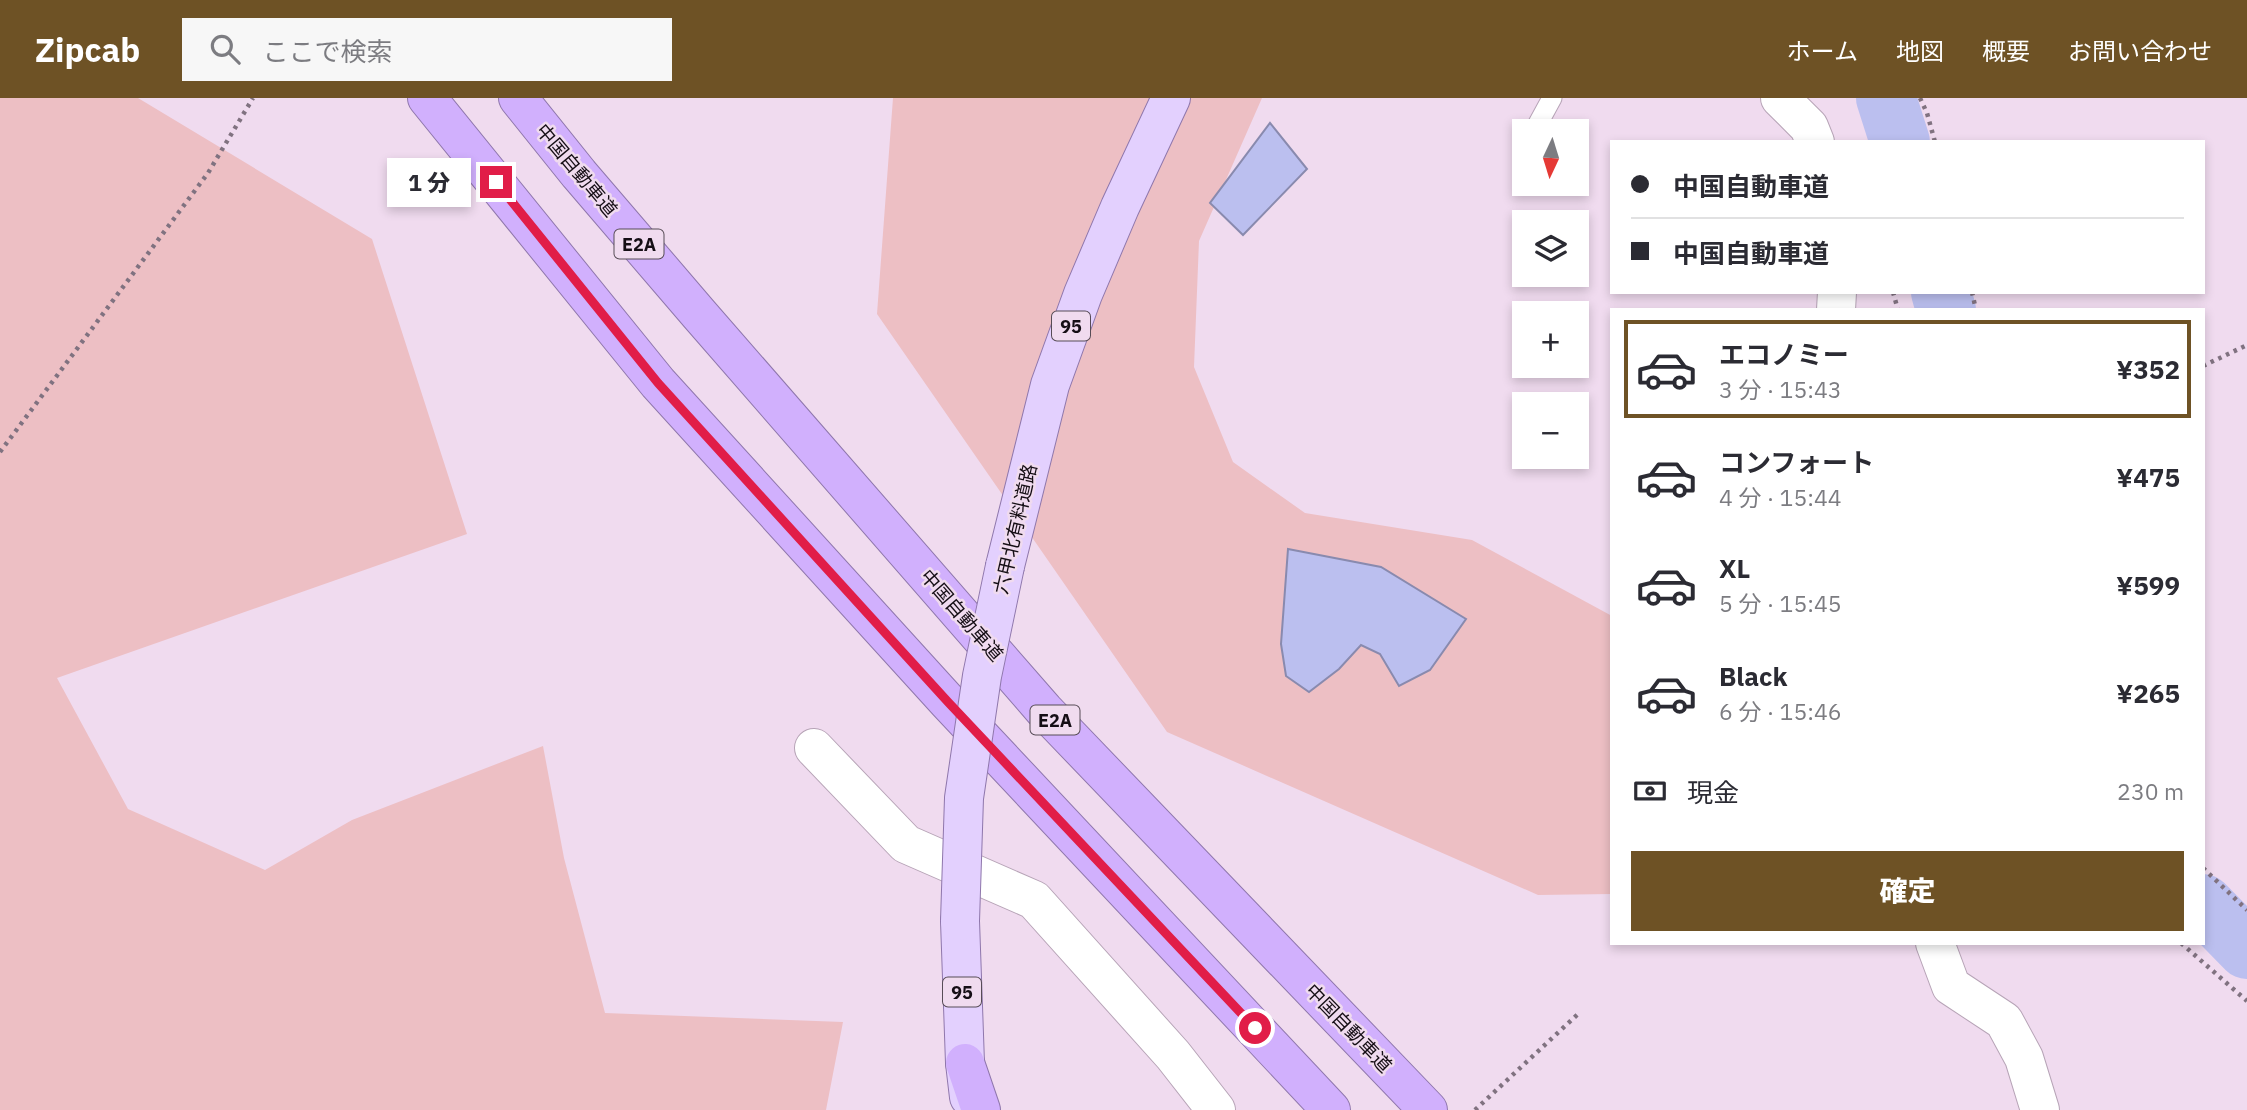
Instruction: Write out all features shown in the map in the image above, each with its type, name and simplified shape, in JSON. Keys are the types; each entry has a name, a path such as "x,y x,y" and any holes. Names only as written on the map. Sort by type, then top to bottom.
{"highway":[{"path":"427,98 658,383 948,702 1331,1110"},
{"name":"中国自動車道","path":"518,98 699,314 1044,710 1428,1110"},
{"path":"965,1063 981,1110"}],"main road":[{"name":"六甲北有料道路","path":"970,1110 965,1063 960,921 964,798 982,676 1005,566 1050,385 1088,282 1120,206 1171,98"}],"street":[{"path":"1780,98 1809,127 1814,140"},
{"path":"814,748 905,844 1034,900 1173,1055 1216,1110"},
{"path":"1936,945 1951,986 2004,1021 2024,1058 2040,1110"}],"lane":[{"path":"1541,119 1552,98"}],"path":[{"path":"0,452 208,173 253,98"},
{"path":"1920,98 1934,140"},
{"path":"2205,365 2247,345"},
{"path":"2205,870 2247,910"},
{"path":"2182,945 2247,1001"},
{"path":"1475,1110 1578,1014"}],"shaded area":[{"path":"0,98 138,98 372,239 467,534 57,678 128,809 265,870 352,820 543,746 564,858 605,1013 843,1022 826,1110 0,1110"},
{"path":"893,98 1262,98 1199,241 1194,367 1233,462 1305,513 1472,540 1610,615 1610,894 1538,895 1167,732 877,314"}],"water":[{"path":"1270,123 1307,169 1243,235 1210,203"},
{"path":"1288,549 1381,567 1466,619 1430,670 1399,686 1380,654 1361,645 1339,669 1309,692 1286,676 1281,644"}],"waterway":[{"path":"1886,98 1899,140"},
{"path":"1942,294 1945,308"},
{"path":"2205,906 2247,949"}],"route":[{"path":"496,182 658,383 948,702 1255,1028"}]}
